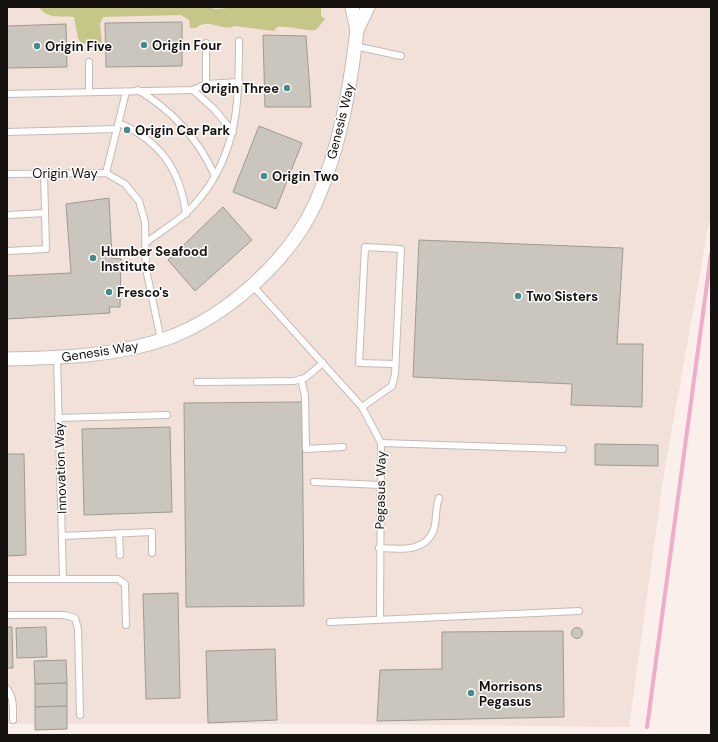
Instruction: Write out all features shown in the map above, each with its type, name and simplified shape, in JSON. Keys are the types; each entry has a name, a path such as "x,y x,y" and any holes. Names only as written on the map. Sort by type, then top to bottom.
{"street":[{"name":"Genesis Way","path":"352,7 357,30"},
{"name":"Genesis Way","path":"7,359 57,358 117,351 161,340 217,313 253,286 288,248 316,203 334,150 349,90 357,30 368,7"}],"lane":[{"path":"145,243 186,214 203,195 226,154 233,132 238,107 239,41"},
{"path":"206,43 206,84"},
{"path":"355,46 402,56"},
{"path":"89,62 90,92"},
{"path":"7,94 126,92 137,90 193,90 206,84 239,82"},
{"path":"137,90 164,108 184,126 196,141 215,176"},
{"path":"193,90 214,109 233,132"},
{"path":"106,173 126,92"},
{"path":"7,132 118,126 145,137 166,158 180,184 186,214"},
{"path":"7,251 46,249 44,173"},
{"name":"Origin Way","path":"7,174 106,173 125,184 139,201 145,222 146,269 161,340"},
{"path":"7,215 45,213"},
{"path":"362,407 392,386 395,374 401,249 365,247 359,363 395,364"},
{"name":"Pegasus Way","path":"253,286 362,407 381,443 379,548 380,620"},
{"name":"Innovation Way","path":"57,358 63,578"},
{"path":"197,382 294,381 301,379 323,363"},
{"path":"301,379 305,396 306,449 343,447"},
{"path":"58,418 167,415"},
{"path":"381,443 563,448"},
{"path":"314,482 380,485"},
{"path":"379,548 414,548 423,544 429,538 434,529 436,505 440,498"},
{"path":"62,536 152,532 152,553"},
{"path":"119,533 120,555"},
{"path":"7,578 118,579 125,584 126,625"},
{"path":"330,622 579,611"},
{"path":"7,615 64,615 75,618 78,629 80,715"},
{"path":"7,689 11,693 13,720"}],"shaded area":[{"path":"7,7 711,7 711,212 664,473 629,727 326,724 7,724"}],"green space":[{"path":"39,7 209,7 215,9 241,7 321,7 321,16 325,19 316,30 277,27 274,31 234,26 224,27 210,24 190,28 189,20 181,15 103,17 100,24 103,53 94,52 94,45 81,43 78,38 74,17 59,17 50,15 42,11"}],"building":[{"name":"Origin Four","path":"182,22 182,66 106,67 105,23"},
{"name":"Origin Five","path":"66,24 67,67 7,68 7,26"},
{"name":"Origin Three","path":"263,35 306,36 311,107 265,107"},
{"name":"Origin Two","path":"259,126 302,143 276,209 233,192"},
{"name":"Humber Seafood Institute","path":"109,198 112,258 121,259 120,307 109,307 110,313 7,319 7,276 71,273 66,204"},
{"path":"223,207 252,240 195,291 168,260"},
{"name":"Two Sisters","path":"419,240 623,248 617,344 643,344 642,407 571,405 572,384 413,377"},
{"path":"302,402 304,606 186,607 184,403"},
{"path":"170,427 172,512 84,515 82,429"},
{"path":"595,444 658,445 658,466 595,465"},
{"path":"7,454 24,454 26,555 7,556"},
{"path":"178,593 180,698 146,699 143,594"},
{"path":"7,627 12,627 13,668 7,668"},
{"path":"46,627 47,657 17,658 16,628"},
{"path":"577,627 581,629 583,633 581,637 577,639 573,637 571,633 573,629"},
{"name":"Morrisons Pegasus","path":"563,631 564,717 377,721 380,670 442,669 442,632"},
{"path":"275,649 277,720 208,723 206,651"},
{"path":"66,660 67,683 35,684 34,661"},
{"path":"67,683 67,706 35,707 35,684"},
{"path":"67,706 67,729 35,730 35,707"}],"waterway":[{"path":"647,727 711,254"}],"place":[{"name":"Origin Four","path":"144,45"},
{"name":"Origin Five","path":"37,46"},
{"name":"Origin Three","path":"287,88"},
{"name":"Origin Car Park","path":"127,130"},
{"name":"Origin Two","path":"264,176"},
{"name":"Humber Seafood Institute","path":"93,258"},
{"name":"Fresco's","path":"109,292"},
{"name":"Two Sisters","path":"518,296"},
{"name":"Morrisons Pegasus","path":"471,693"}]}
